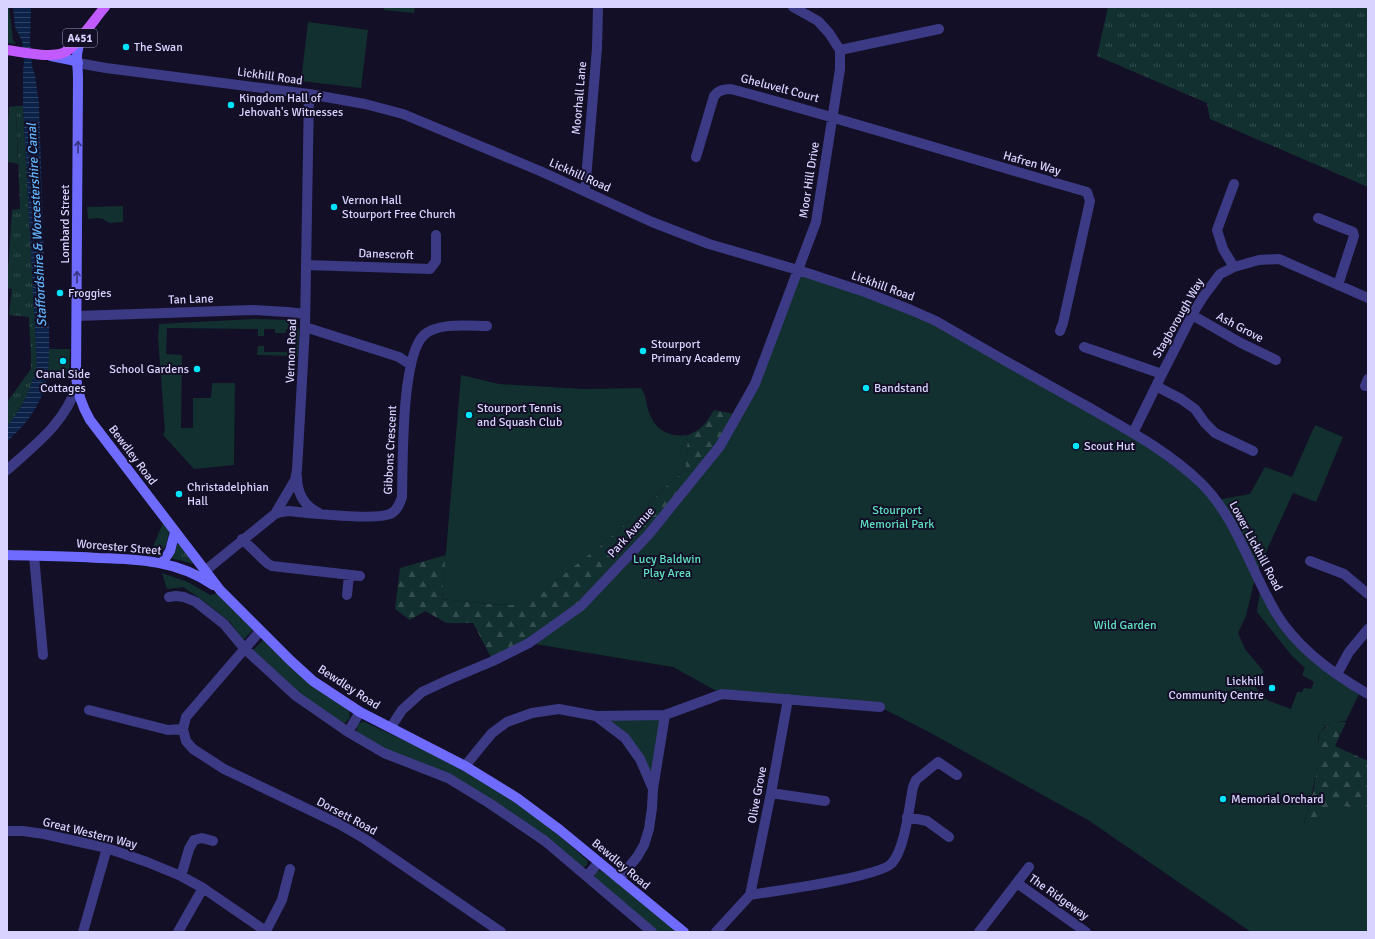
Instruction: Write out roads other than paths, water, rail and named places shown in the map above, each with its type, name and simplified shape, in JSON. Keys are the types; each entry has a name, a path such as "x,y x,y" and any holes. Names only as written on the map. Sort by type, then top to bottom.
{"main road":[{"name":"A451","path":"41,54 57,54 67,51 105,7"},
{"name":"Lombard Street","path":"77,385 78,63 76,56 84,33"},
{"path":"10,50 41,54 71,60 78,63"},
{"name":"Bewdley Road","path":"77,385 82,405 90,420 175,532 220,590 291,661 313,680 360,712 465,766 517,798 599,862 684,932"},
{"path":"162,563 170,551 175,532"},
{"name":"Worcester Street","path":"7,554 124,559 162,563 194,574 220,590"},
{"name":"Worcester Street","path":"7,560 34,556"}],"street":[{"name":"Moorhall Lane","path":"585,191 597,48 598,7"},
{"path":"793,7 818,21 840,50 939,28"},
{"name":"Moor Hill Drive","path":"798,270 816,222 840,69 840,50"},
{"name":"Lickhill Road","path":"78,63 310,94 365,104 403,114 585,191 652,222 709,244 866,292 911,310 936,321 1049,385"},
{"name":"Gheluvelt Court","path":"696,158 714,96 717,92 723,89 731,88 832,116"},
{"name":"Vernon Road","path":"206,570 242,539 275,514 292,486 298,470 306,327 305,314 310,94"},
{"name":"Hafren Way","path":"832,116 1087,192 1090,201 1060,331"},
{"path":"1234,184 1217,230 1223,249 1234,267"},
{"path":"1318,218 1353,232 1354,236 1338,285"},
{"name":"Danescroft","path":"306,265 430,269 436,261 436,235"},
{"name":"Stagborough Way","path":"1133,433 1192,316 1203,297 1220,274 1234,267 1259,260 1279,260 1368,298"},
{"name":"Park Avenue","path":"390,727 402,710 422,692 493,661 529,643 581,606 649,534 720,446 739,415 755,384 798,270"},
{"name":"Tan Lane","path":"77,316 252,310 305,314"},
{"name":"Ash Grove","path":"1192,316 1276,360"},
{"path":"306,327 399,357 411,365 416,348 424,334 446,326 487,326"},
{"path":"1084,347 1162,374"},
{"name":"Gibbons Crescent","path":"275,514 289,511 381,516 392,513 399,506 402,497 407,383 411,365"},
{"path":"7,470 45,436 59,420 68,407 77,385"},
{"name":"Lower Lickhill Road","path":"1049,385 1133,433 1170,456 1185,468 1217,500 1280,618 1291,634 1309,653 1337,674 1368,694"},
{"path":"1156,386 1182,399 1195,409 1215,433 1253,451"},
{"path":"298,470 297,484 306,505 323,514"},
{"path":"242,539 267,564 272,566 360,576"},
{"path":"34,556 43,655"},
{"path":"1310,560 1344,574 1368,594"},
{"path":"346,595 349,575"},
{"path":"169,597 184,597 196,602 224,624 244,648 296,696 348,732 384,753 448,778 469,790 545,841 652,932"},
{"path":"1337,674 1349,652 1368,629"},
{"path":"88,710 168,730 183,729 186,716 260,631"},
{"path":"465,766 492,733 507,722 532,713 559,709 596,716 665,715 722,694 880,707"},
{"name":"Olive Grove","path":"750,895 771,793 788,699"},
{"path":"348,732 360,712"},
{"path":"619,880 637,857 644,845 649,829 653,789 665,715"},
{"path":"596,716 625,738 640,759 653,789"},
{"name":"Dorsett Road","path":"183,729 186,740 193,749 224,769 339,824 366,839 501,932"},
{"path":"716,932 750,895 853,877 878,871 892,865 902,846 913,788 916,780 938,762 957,775"},
{"path":"771,793 825,801"},
{"path":"907,817 927,821 949,838"},
{"name":"Great Western Way","path":"7,831 24,831 44,834 107,848 147,862 181,876 203,888 267,932"},
{"path":"181,876 189,849 194,840 202,838 213,841"},
{"path":"83,932 107,848"},
{"path":"587,876 599,862"},
{"name":"The Ridgeway","path":"979,932 1029,867"},
{"path":"267,932 282,900 290,869"},
{"name":"The Ridgeway","path":"1017,883 1086,932"},
{"path":"178,932 203,888"}],"water":[{"name":"Staffordshire & Worcestershire Canal","path":"13,7 31,7 30,42 32,66 35,75 39,103 46,321 49,324 49,360 44,389 39,402 21,428 7,442 7,427 26,397 35,374 37,364 23,106 24,63 22,41 15,27"}],"place":[{"name":"The Swan","path":"126,47"},
{"name":"Kingdom Hall of Jehovah's Witnesses","path":"231,105"},
{"name":"Vernon Hall Stourport Free Church","path":"334,207"},
{"name":"Froggies","path":"60,293"},
{"name":"Stourport Primary Academy","path":"643,351"},
{"name":"Canal Side Cottages","path":"63,361"},
{"name":"School Gardens","path":"197,369"},
{"name":"Bandstand","path":"866,388"},
{"name":"Stourport Tennis and Squash Club","path":"469,415"},
{"name":"Scout Hut","path":"1076,446"},
{"name":"Christadelphian Hall","path":"179,494"},
{"name":"Lickhill Community Centre","path":"1272,688"},
{"name":"Memorial Orchard","path":"1223,799"}],"park label":[{"name":"Stourport Memorial Park","path":"897,517"},
{"name":"Lucy Baldwin Play Area","path":"667,566"},
{"name":"Wild Garden","path":"1125,625"}]}
